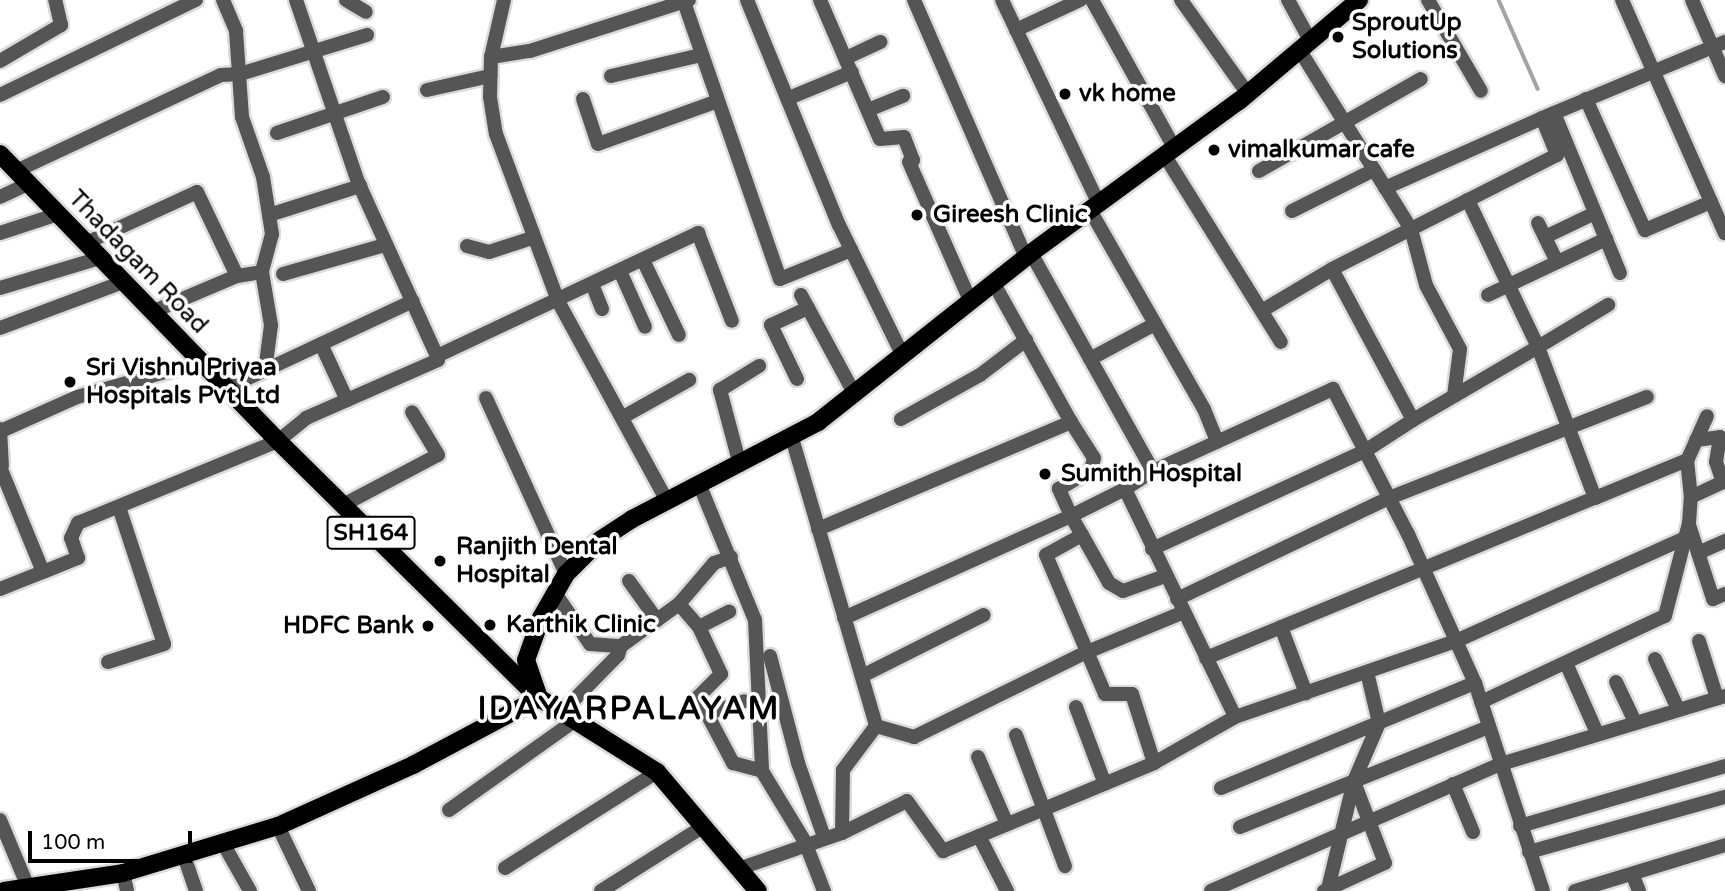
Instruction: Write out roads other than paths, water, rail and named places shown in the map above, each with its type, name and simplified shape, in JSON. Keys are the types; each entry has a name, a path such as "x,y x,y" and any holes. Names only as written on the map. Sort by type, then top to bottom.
{"main road":[{"path":"4,891 38,888 123,873 278,827 413,765 539,698 526,660 566,574 600,540 667,501 792,438 854,393 1028,255 1248,93 1359,0"},
{"name":"Thadagam Road","path":"0,154 278,441 539,698 657,772 741,867 758,891"}],"street":[{"path":"0,61 61,25 55,0"},
{"path":"0,95 174,5 196,0"},
{"path":"223,0 236,31 242,117 264,177 272,234 262,272 271,325 265,371"},
{"path":"0,589 78,558 71,538 78,523 278,441 306,418 438,360 360,186 310,50 296,0"},
{"path":"346,0 366,12"},
{"path":"504,0 491,57 490,76 496,134 532,238 558,301 667,501"},
{"path":"747,0 851,250 902,354"},
{"path":"820,0 880,139 904,137 913,160 909,162 970,300"},
{"path":"914,0 1028,255 1153,471"},
{"path":"1002,0 1095,207 1155,324 1204,409 1217,442"},
{"path":"1016,30 1080,0"},
{"path":"1092,0 1170,153 1281,342"},
{"path":"1181,0 1248,93"},
{"path":"1288,0 1306,47 1344,122 1411,229 1426,285 1460,349 1454,396"},
{"path":"1428,0 1481,91"},
{"path":"1622,0 1724,228"},
{"path":"1692,0 1718,44 1725,76"},
{"path":"491,57 530,51 687,1 701,55 780,279 851,250"},
{"path":"0,197 22,178 221,75 240,74 367,34"},
{"path":"846,58 880,42"},
{"path":"1385,188 1718,44"},
{"path":"611,76 701,55"},
{"path":"789,98 852,72"},
{"path":"427,90 490,76"},
{"path":"1259,171 1421,79"},
{"path":"868,110 903,96"},
{"path":"277,133 383,97"},
{"path":"583,99 598,144 718,101"},
{"path":"1586,99 1644,230 1711,202"},
{"path":"1263,310 1332,268 1558,155 1548,116"},
{"path":"1548,116 1595,213 1620,273"},
{"path":"1292,211 1374,170"},
{"path":"269,215 360,186"},
{"path":"86,243 197,192 237,276"},
{"path":"1468,200 1538,347 1566,428 1595,498"},
{"path":"1557,262 1542,230 1595,213"},
{"path":"0,233 58,214"},
{"path":"437,356 698,233 732,321"},
{"path":"467,246 489,252 532,238"},
{"path":"1488,295 1606,239"},
{"path":"283,274 385,245"},
{"path":"0,288 100,258"},
{"path":"643,260 679,335"},
{"path":"1332,268 1413,420"},
{"path":"620,271 645,327"},
{"path":"152,312 237,276 262,272"},
{"path":"0,328 123,282"},
{"path":"993,282 1094,458 1091,470 1059,489 1109,583 1123,591 1165,576"},
{"path":"592,284 601,309"},
{"path":"227,388 413,301"},
{"path":"797,379 771,326 805,301 854,393"},
{"path":"1152,549 1365,451 1608,305"},
{"path":"1090,359 1155,324"},
{"path":"901,419 980,375 1026,340"},
{"path":"321,344 347,400"},
{"path":"43,572 1,466 1,430 77,397 201,362"},
{"path":"740,465 719,390 759,366"},
{"path":"623,417 689,380"},
{"path":"844,618 1071,516 1125,489 1153,471 1333,389 1423,568 1475,683 1543,891"},
{"path":"876,726 914,737 1180,606 1389,498 1647,397"},
{"path":"486,398 566,574"},
{"path":"343,505 438,455 412,412"},
{"path":"1481,702 1665,616 1687,530 1691,497 1687,461 1707,416"},
{"path":"818,529 1071,422"},
{"path":"792,438 876,726"},
{"path":"1691,497 1724,482 1716,462 1720,438 1696,440"},
{"path":"1206,658 1687,461"},
{"path":"700,486 755,620 762,771 805,842 824,891"},
{"path":"1125,489 1235,717"},
{"path":"108,662 163,644 119,508"},
{"path":"1687,530 1698,553 1713,599 1725,594"},
{"path":"741,867 805,842 842,832 906,801 943,851 1154,763 1235,717 1456,641 1687,530"},
{"path":"1082,535 1046,555 1105,694 1132,694 1154,763"},
{"path":"1698,553 1725,541"},
{"path":"449,810 570,715 621,646 680,604 714,563 730,557"},
{"path":"629,581 657,620"},
{"path":"555,593 590,644 621,646"},
{"path":"680,604 699,627 721,674 698,698 733,763 762,771"},
{"path":"699,627 729,612"},
{"path":"862,676 984,615"},
{"path":"1281,627 1306,693"},
{"path":"1212,891 1342,830 1501,764 1721,697 1699,641"},
{"path":"770,656 798,763 824,837"},
{"path":"1655,659 1678,709"},
{"path":"1566,663 1597,733"},
{"path":"1326,890 1354,781 1379,723 1367,672"},
{"path":"1616,682 1635,722"},
{"path":"1222,788 1475,683"},
{"path":"707,714 744,701"},
{"path":"1076,707 1105,784"},
{"path":"842,832 843,770 876,726"},
{"path":"1240,827 1489,727"},
{"path":"1016,735 1065,866"},
{"path":"978,757 1007,824"},
{"path":"1520,826 1725,766"},
{"path":"505,868 657,772"},
{"path":"1326,890 1385,863 1354,781"},
{"path":"1453,784 1474,832"},
{"path":"1529,852 1725,797"},
{"path":"0,820 38,888"},
{"path":"601,891 704,826"},
{"path":"278,827 309,891"},
{"path":"979,836 1007,891"},
{"path":"224,845 250,891"},
{"path":"1575,891 1633,876 1725,845"},
{"path":"184,856 196,891"},
{"path":"123,873 127,891"},
{"path":"1633,876 1639,891"}],"waterway":[{"path":"1499,0 1538,89"}],"place":[{"name":"SproutUp Solutions","path":"1338,37"},
{"name":"vk home","path":"1065,94"},
{"name":"vimalkumar cafe","path":"1214,150"},
{"name":"Gireesh Clinic","path":"917,215"},
{"name":"Sri Vishnu Priyaa Hospitals Pvt Ltd","path":"70,382"},
{"name":"Sumith Hospital","path":"1045,474"},
{"name":"Ranjith Dental Hospital","path":"440,561"},
{"name":"Karthik Clinic","path":"490,625"},
{"name":"HDFC Bank","path":"428,626"}],"district":[{"name":"IDAYARPALAYAM","path":"629,709"}]}
